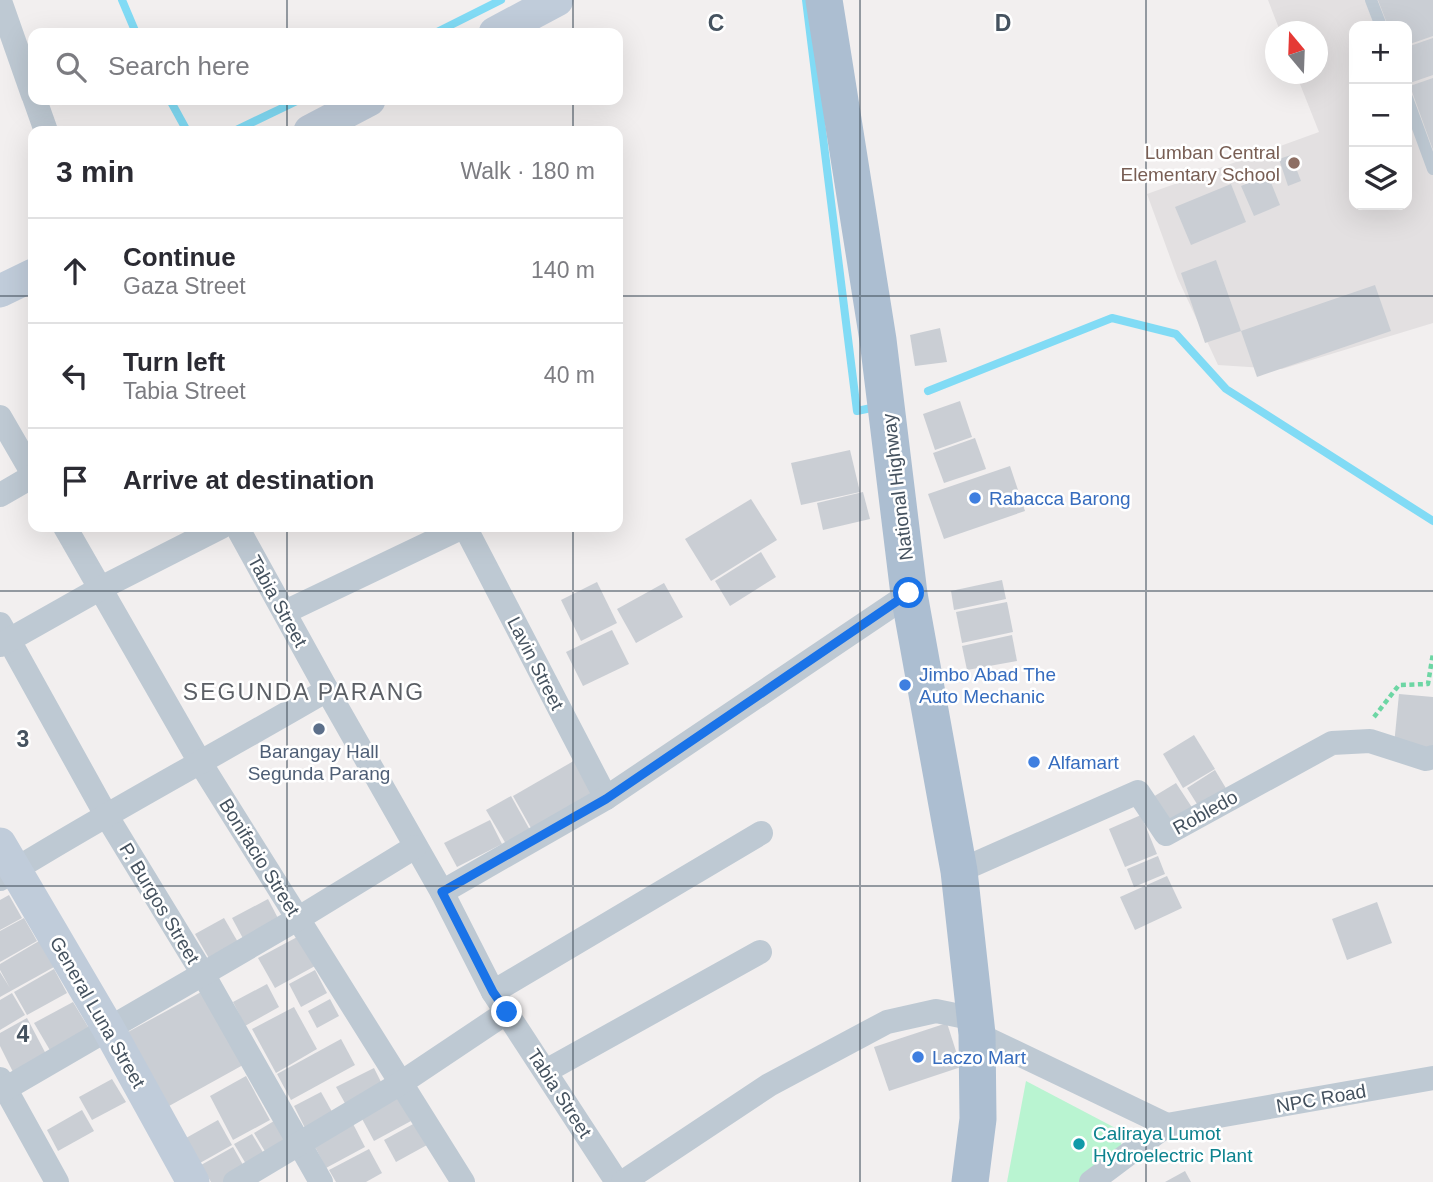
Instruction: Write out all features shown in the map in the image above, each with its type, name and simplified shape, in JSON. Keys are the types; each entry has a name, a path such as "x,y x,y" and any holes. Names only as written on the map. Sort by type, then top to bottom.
{"main road":[{"name":"National Highway","path":"824,0 878,340 909,593 959,871 976,1027 978,1119 970,1182"}],"street":[{"path":"504,28 557,0"},
{"path":"0,1 28,80"},
{"path":"37,105 44,126"},
{"path":"320,126 359,105"},
{"path":"0,291 28,277"},
{"path":"0,416 28,466"},
{"path":"0,495 28,478"},
{"name":"Bonifacio Street","path":"68,532 201,764 463,1182"},
{"path":"3,636 211,532"},
{"name":"Tabia Street","path":"240,532 442,892 500,1002 617,1182"},
{"path":"285,612 453,532"},
{"name":"Lavin Street","path":"467,532 606,799"},
{"path":"442,892 606,799 909,593"},
{"name":"P. Burgos Street","path":"3,636 106,815 203,974 321,1182"},
{"path":"5,864 106,815 201,764 327,690"},
{"name":"Robledo","path":"959,871 1138,792 1166,834 1332,743 1370,741 1426,758 1433,757"},
{"path":"235,1182 401,1083 500,1002 761,833"},
{"path":"57,1182 2,1087 203,974 415,847"},
{"name":"General Luna Street","path":"5,864 108,1028 193,1182"},
{"path":"547,1072 760,952"},
{"path":"623,1182 769,1085 887,1022 936,1011 976,1027 1167,1125 1091,1182"},
{"name":"NPC Road","path":"1167,1125 1433,1078"}],"lane":[{"path":"1371,0 1379,21"},
{"path":"1412,112 1433,169"}],"path":[{"path":"1370,741 1370,721 1399,685 1428,684 1433,653"}],"shaded area":[{"name":"Lumban Central Elementary School","path":"1268,0 1433,0 1433,323 1282,369 1218,365 1178,279 1147,194 1319,132 1300,84 1328,84 1328,21 1276,21"}],"green space":[{"path":"1026,1081 1123,1132 1119,1157 1083,1182 1007,1182"}],"building":[{"path":"1378,0 1433,0 1433,36 1412,43 1412,21 1386,21"},
{"path":"1433,38 1433,75 1412,82 1412,45"},
{"path":"1433,78 1433,150 1412,92 1412,85"},
{"path":"1291,155 1301,181 1288,186 1279,159"},
{"path":"1268,175 1280,205 1254,216 1241,186"},
{"path":"1231,184 1246,222 1191,245 1175,207"},
{"path":"1216,260 1241,331 1205,343 1181,273"},
{"path":"1375,285 1391,331 1257,377 1241,331"},
{"path":"940,328 947,362 915,366 910,335"},
{"path":"960,401 972,437 935,450 923,414"},
{"path":"975,438 986,469 944,483 933,453"},
{"path":"850,450 860,492 801,505 791,463"},
{"path":"1010,466 1025,511 944,539 928,494"},
{"path":"863,492 870,519 823,530 817,503"},
{"path":"751,499 777,540 711,581 685,539"},
{"path":"761,552 776,577 730,606 715,581"},
{"path":"1002,580 1006,599 954,610 951,591"},
{"path":"597,582 617,623 581,641 561,600"},
{"path":"664,583 683,617 636,643 617,609"},
{"path":"1007,602 1013,632 962,643 956,612"},
{"path":"612,630 629,664 583,686 566,652"},
{"path":"1012,635 1017,661 967,670 962,646"},
{"path":"1399,694 1433,697 1433,749 1394,745"},
{"path":"1194,735 1215,769 1183,788 1163,754"},
{"path":"584,755 603,788 531,828 513,796"},
{"path":"1215,770 1230,795 1202,812 1187,788"},
{"path":"1176,783 1193,809 1164,826 1148,800"},
{"path":"511,796 530,830 506,844 486,810"},
{"path":"1141,815 1157,854 1125,867 1109,829"},
{"path":"490,820 502,844 457,867 444,843"},
{"path":"1158,856 1165,874 1134,887 1127,869"},
{"path":"1167,876 1182,908 1135,930 1120,897"},
{"path":"9,895 22,918 0,930 0,900"},
{"path":"268,899 281,924 246,944 232,918"},
{"path":"1377,902 1392,943 1347,960 1332,919"},
{"path":"24,918 37,941 0,962 0,931"},
{"path":"224,918 239,944 210,960 195,934"},
{"path":"299,936 315,966 275,988 258,958"},
{"path":"39,941 54,967 0,997 0,972 10,988 0,970 0,964"},
{"path":"54,969 67,993 27,1015 14,992"},
{"path":"315,970 327,993 301,1007 289,984"},
{"path":"267,984 279,1007 245,1026 233,1002"},
{"path":"203,991 243,1065 169,1106 128,1032"},
{"path":"12,993 25,1015 0,1030 0,1000"},
{"path":"330,999 339,1016 317,1028 308,1011"},
{"path":"73,1002 90,1030 51,1052 34,1023"},
{"path":"294,1007 317,1049 276,1073 252,1029"},
{"path":"27,1018 47,1056 14,1074 0,1046 0,1033"},
{"name":"Laczo Mart","path":"947,1023 961,1067 889,1091 874,1047"},
{"path":"341,1039 355,1065 291,1100 277,1074"},
{"path":"374,1068 383,1086 346,1105 336,1087"},
{"path":"246,1076 270,1120 233,1140 210,1096"},
{"path":"112,1079 126,1102 92,1120 79,1097"},
{"path":"321,1092 335,1117 307,1132 294,1106"},
{"path":"397,1096 411,1121 374,1141 360,1115"},
{"path":"82,1110 94,1131 58,1151 47,1130"},
{"path":"350,1118 365,1147 326,1168 311,1139"},
{"path":"218,1120 232,1145 200,1163 186,1138"},
{"path":"274,1121 290,1147 269,1158 254,1133"},
{"path":"415,1123 427,1145 396,1162 384,1140"},
{"path":"252,1134 267,1159 249,1169 234,1144"},
{"path":"233,1147 247,1172 228,1182 211,1182 201,1165"},
{"path":"369,1149 382,1173 366,1182 336,1182 329,1170"},
{"path":"1185,1171 1191,1182 1165,1182"}],"waterway":[{"path":"122,0 134,28"},
{"path":"445,28 501,0"},
{"path":"806,0 857,411 876,407"},
{"path":"173,105 184,126"},
{"path":"244,126 289,105"},
{"path":"928,391 1112,318 1176,334 1226,389 1433,521"}],"place":[{"name":"Lumban Central Elementary School","path":"1294,163"},
{"name":"Rabacca Barong","path":"975,498"},
{"name":"Jimbo Abad The Auto Mechanic","path":"905,685"},
{"name":"Barangay Hall Segunda Parang","path":"319,729"},
{"name":"Alfamart","path":"1034,762"},
{"name":"Laczo Mart","path":"918,1057"},
{"name":"Caliraya Lumot Hydroelectric Plant","path":"1079,1144"}],"district":[{"name":"SEGUNDA PARANG","path":"304,692"}],"route":[{"path":"507,1012 493,992 442,892 606,799 909,593"}]}
